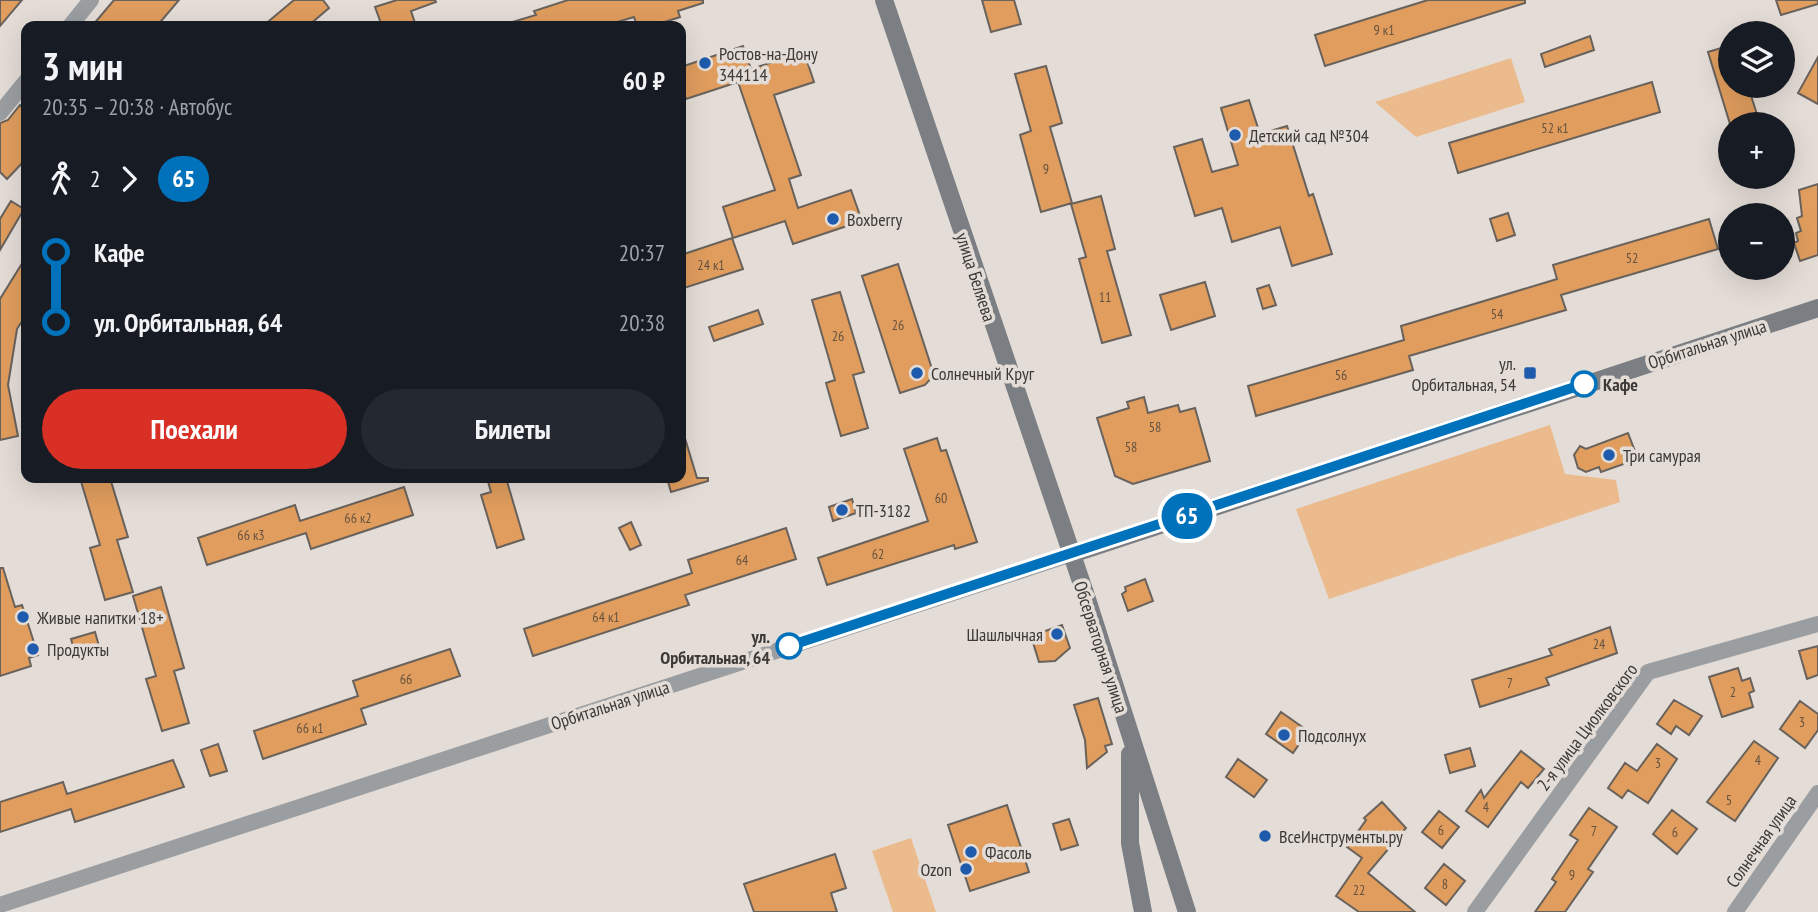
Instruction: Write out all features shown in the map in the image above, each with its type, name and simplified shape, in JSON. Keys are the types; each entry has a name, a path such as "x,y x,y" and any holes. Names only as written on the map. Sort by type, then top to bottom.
{"main road":[{"name":"улица Беляева","path":"884,0 1069,555"},
{"name":"Орбитальная улица","path":"1069,555 1818,308"},
{"name":"Обсерваторная улица","path":"1069,555 1186,912"},
{"name":"Обсерваторная улица","path":"1131,740 1130,843 1143,912"}],"street":[{"path":"74,21 91,0"},
{"path":"0,113 21,87"},
{"name":"Орбитальная улица","path":"0,905 1069,555"},
{"name":"2-я улица Циолковского","path":"1475,912 1648,672 1818,624"},
{"name":"Солнечная улица","path":"1735,912 1818,793"}],"shaded area":[{"path":"1511,58 1525,102 1416,137 1375,102"},
{"path":"1550,425 1565,474 1616,480 1620,502 1329,599 1296,509"},
{"path":"911,838 936,912 893,912 872,851"}],"building":[{"path":"0,0 22,0 0,26"},
{"path":"114,0 179,0 161,21 96,21"},
{"path":"294,0 323,0 329,8 314,21 269,21"},
{"path":"397,0 436,2 411,11 414,21 380,21 375,7"},
{"path":"568,0 703,0 703,3 678,11 680,17 668,21 635,21 634,17 621,21 516,21 536,15 534,11"},
{"path":"982,0 1014,0 1021,24 991,32"},
{"path":"1428,0 1525,0 1525,3 1325,66 1315,35"},
{"path":"1776,0 1818,0 1818,4 1781,15"},
{"path":"1590,36 1594,50 1545,67 1541,54"},
{"path":"743,46 751,69 804,52 814,82 774,95 801,175 789,179 798,208 851,190 862,221 793,244 785,221 733,238 723,207 775,190 738,82 686,99 686,65"},
{"path":"1718,49 1718,85 1708,52"},
{"path":"1818,57 1818,104 1798,93"},
{"path":"1046,66 1062,123 1050,127 1072,203 1041,212 1020,135 1031,131 1015,74"},
{"path":"1652,82 1660,112 1458,173 1449,143"},
{"path":"1722,98 1752,98 1756,112 1726,112"},
{"path":"1249,100 1260,134 1287,126 1309,196 1313,194 1332,254 1292,266 1280,227 1232,242 1222,208 1195,216 1174,147 1202,139 1212,172 1238,165 1221,108"},
{"path":"20,105 21,164 7,179 0,172 0,123 8,120"},
{"path":"1818,184 1818,255 1800,261 1795,246 1798,241 1796,233 1801,231 1797,218 1802,216 1799,190"},
{"path":"1101,196 1115,249 1107,251 1131,335 1102,343 1079,259 1086,257 1071,204"},
{"path":"11,201 21,207 21,214 0,250 0,219"},
{"path":"1508,213 1515,235 1497,241 1490,219"},
{"path":"1709,219 1718,249 1561,295 1566,310 1409,356 1413,370 1256,416 1248,386 1404,340 1401,326 1557,279 1553,265"},
{"path":"732,238 743,269 686,287 686,253"},
{"path":"898,264 934,375 925,385 900,393 862,276"},
{"path":"21,265 21,323 17,329 8,385 18,436 0,440 0,299"},
{"path":"1205,282 1215,316 1171,330 1160,295"},
{"path":"1269,285 1276,305 1263,309 1257,289"},
{"path":"840,292 864,372 853,375 868,428 841,436 826,383 835,380 812,300"},
{"path":"758,310 763,324 714,341 709,327"},
{"path":"1144,397 1148,413 1178,405 1180,412 1195,408 1210,461 1133,484 1115,476 1097,418 1129,408 1127,402"},
{"path":"1628,433 1638,459 1601,472 1599,467 1586,472 1578,468 1574,455 1580,446 1586,449"},
{"path":"937,438 941,451 946,450 977,542 955,549 954,545 827,585 818,558 928,521 904,449"},
{"path":"686,442 697,478 708,478 708,481 671,492 668,483 686,483"},
{"path":"81,483 112,483 128,537 117,540 133,592 105,600 90,548 100,545"},
{"path":"488,483 507,483 524,539 497,548 481,495 491,492"},
{"path":"404,487 413,515 311,549 306,533 207,565 198,538 295,505 300,521"},
{"name":"ТП-3182","path":"852,499 856,513 833,521 829,507"},
{"path":"631,522 641,545 630,550 619,528"},
{"path":"786,528 796,559 685,595 689,605 533,656 524,629 692,573 688,560"},
{"path":"0,568 3,568 15,607 22,605 38,655 29,658 31,666 0,676"},
{"path":"1145,579 1153,601 1128,611 1122,594 1126,591 1125,587"},
{"path":"161,587 184,668 174,671 189,723 162,731 146,679 156,676 133,596"},
{"path":"1062,625 1070,648 1055,661 1039,662 1031,636"},
{"path":"1610,627 1617,653 1546,678 1549,685 1480,707 1472,680 1552,655 1549,649"},
{"path":"95,632 99,646 75,653 71,639"},
{"path":"1818,646 1818,675 1807,679 1799,651"},
{"path":"450,649 460,676 361,709 366,724 263,759 254,731 358,696 353,681"},
{"path":"1738,668 1742,681 1750,678 1754,691 1749,693 1753,707 1722,717 1709,677"},
{"path":"1098,698 1112,744 1105,746 1107,752 1087,768 1085,740 1074,705"},
{"path":"1674,700 1702,716 1689,735 1676,726 1671,734 1657,724"},
{"path":"1800,701 1818,714 1818,730 1805,748 1780,729"},
{"path":"1281,712 1308,731 1293,753 1266,734"},
{"path":"1754,741 1778,758 1735,821 1707,802"},
{"path":"218,744 227,771 210,776 201,750"},
{"path":"1657,744 1677,759 1648,803 1628,790 1622,798 1608,788 1625,763 1637,771"},
{"path":"1470,748 1475,766 1450,773 1445,755"},
{"path":"1521,751 1544,769 1528,788 1521,782 1488,827 1466,811 1481,790 1484,798"},
{"path":"1238,759 1267,780 1254,797 1226,777"},
{"path":"173,760 184,787 75,822 71,809 0,832 0,802 63,782 67,794"},
{"path":"1382,802 1406,828 1368,873 1415,912 1359,912 1336,896 1362,858 1347,847 1366,820 1364,818"},
{"path":"1007,805 1029,872 970,891 948,825"},
{"path":"1589,808 1617,827 1588,869 1593,872 1565,912 1535,912 1556,882 1552,879 1578,840 1570,835"},
{"path":"1672,810 1697,829 1677,854 1653,834"},
{"path":"1439,811 1459,827 1442,848 1422,832"},
{"path":"1069,819 1078,845 1061,850 1053,824"},
{"path":"835,854 846,888 831,893 837,912 754,912 744,884"},
{"path":"1444,864 1465,881 1446,905 1425,888"}],"bus line":[{"name":"65","path":"789,646 1584,384"}],"place":[{"name":"Ростов-на-Дону 344114","path":"705,63"},
{"name":"Детский сад №304","path":"1235,135"},
{"name":"Boxberry","path":"833,219"},
{"name":"Солнечный Круг","path":"917,373"},
{"name":"ул. Орбитальная, 54","path":"1530,373"},
{"name":"Кафе","path":"1584,384"},
{"name":"Три самурая","path":"1609,455"},
{"name":"ТП-3182","path":"842,510"},
{"name":"Живые напитки 18+","path":"23,617"},
{"name":"Шашлычная","path":"1057,634"},
{"name":"ул. Орбитальная, 64","path":"789,646"},
{"name":"Продукты","path":"33,649"},
{"name":"Подсолнух","path":"1284,735"},
{"name":"ВсеИнструменты.ру","path":"1265,836"},
{"name":"Фасоль","path":"971,852"},
{"name":"Ozon","path":"966,869"}]}
